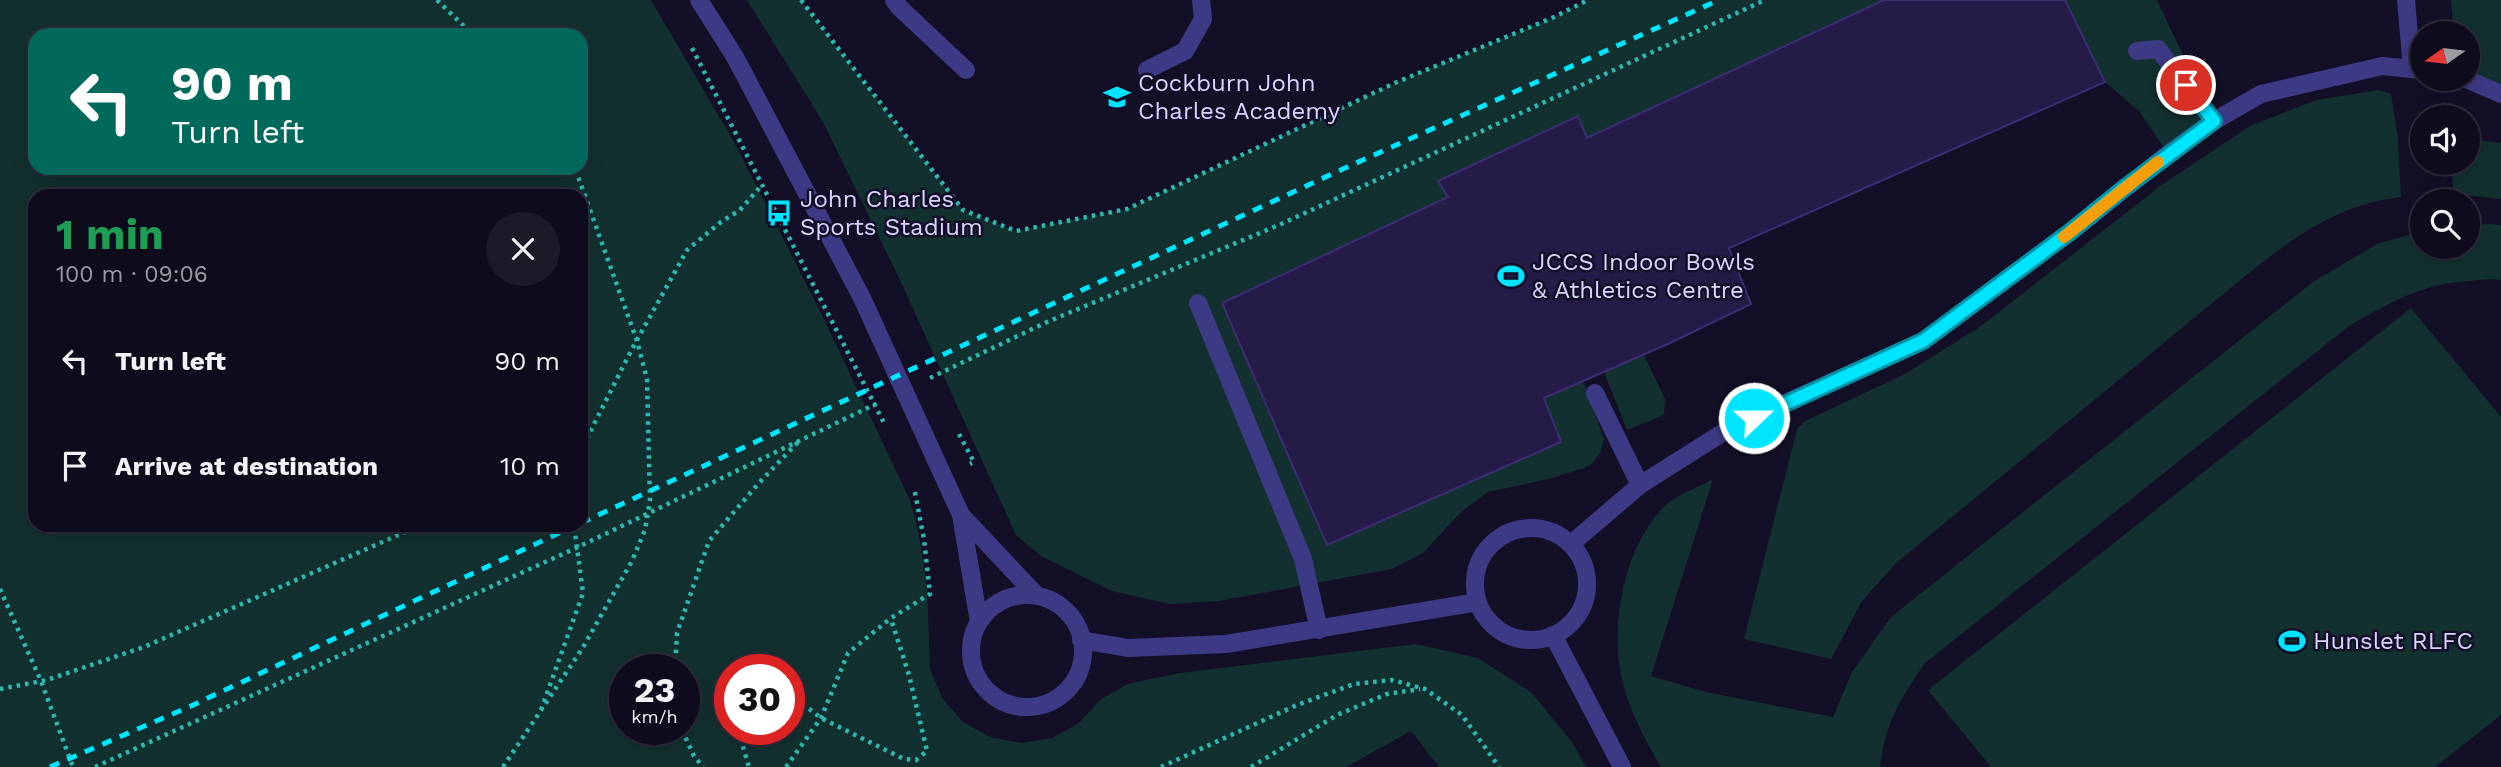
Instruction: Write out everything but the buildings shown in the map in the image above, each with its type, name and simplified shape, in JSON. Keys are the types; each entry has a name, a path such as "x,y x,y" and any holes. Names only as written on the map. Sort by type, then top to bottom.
{"street":[{"path":"699,0 735,57 862,298 961,515 979,622"},
{"path":"894,0 966,70"},
{"path":"1147,70 1185,51 1203,19 1201,0"},
{"path":"2406,0 2410,25"},
{"path":"2137,51 2158,49 2214,121"},
{"path":"1571,544 1640,485 1730,428 1923,341 2214,121 2261,94 2382,65 2410,69"},
{"path":"2480,85 2501,94"},
{"path":"1198,303 1303,559 1319,630"},
{"path":"1595,393 1640,485"},
{"path":"961,515 1037,596"},
{"path":"1525,528 1552,531 1571,544 1586,572 1586,596 1579,613 1568,626 1540,639 1513,637 1491,623 1478,602 1475,584 1483,555 1494,541 1509,532 1525,528"},
{"path":"1020,595 1037,596 1058,605 1074,621 1082,640 1082,658 1067,690 1052,701 1035,707 1000,701 986,690 976,674 971,657 972,639 979,622 990,609 1004,600 1020,595"},
{"path":"1082,640 1128,648 1226,644 1478,602"},
{"path":"1553,635 1622,767"}],"path":[{"path":"437,0 466,28"},
{"path":"801,0 963,210 1016,231 1127,209 1397,82 1552,18 1588,0"},
{"path":"924,381 1046,323 1279,225 1765,0"},
{"path":"588,434 687,250 740,210 762,185"},
{"path":"503,767 582,649 632,561 645,530 648,512 650,490 647,379 637,341 588,204"},
{"path":"828,312 886,428"},
{"path":"94,767 576,548 887,398"},
{"path":"676,654 677,634 709,541 758,484 802,439"},
{"path":"786,767 821,718 848,653 891,618 930,594 924,539 914,488"},
{"path":"0,689 41,681 144,647 405,532"},
{"path":"540,714 583,593 575,532"},
{"path":"0,589 41,681 73,767"},
{"path":"805,705 821,718 904,759 916,760 927,751 909,675 891,618"},
{"path":"1161,767 1297,705 1354,684 1392,680 1425,689 1462,715 1499,767"},
{"path":"1251,767 1337,715 1387,694 1425,689"},
{"path":"689,745 703,767"},
{"path":"742,745 749,767"}],"green space":[{"path":"0,0 651,0 734,142 821,313 910,500 919,534 927,588 930,669 942,698 963,722 990,737 1021,743 1052,738 1079,723 1100,700 1127,684 1180,673 1416,644 1478,658 1532,693 1572,742 1586,767 1439,767 1411,731 1346,767 0,767"},
{"path":"747,0 801,0 963,210 1016,231 1127,209 1397,82 1552,18 1588,0 1884,0 1587,138 1438,181 1448,197 1223,303 1561,441 1544,398 1583,381 1604,439 1600,453 1590,466 1549,479 1488,492 1461,512 1423,553 1392,569 1219,601 1170,604 1112,591 1041,556 1016,535 899,278 822,120"},
{"path":"2065,0 2157,0 2214,121 2168,154 2139,111 2105,82"},
{"path":"2451,0 2501,0 2501,94 2480,84 2480,21 2453,21"},
{"path":"2379,90 2391,94 2398,138 2401,197 2358,206 2320,223 2250,272 1896,563 1862,601 1831,659 1744,639 1797,429 1805,421 1905,374 1981,326 2163,184 2250,126 2316,100"},
{"path":"2480,140 2501,143 2501,199 2480,197 2480,189 2453,189 2452,175 2480,175"},
{"path":"2480,225 2501,225 2501,280 2484,279 2434,286 2392,302 2349,326 1925,663 1895,712 1882,751 1880,767 1661,767 1642,732 1622,682 1618,626 1620,604 1632,559 1652,520 1671,501 1713,479 1651,676 1706,692 1833,717 1852,672 1891,617 2313,282 2377,244 2410,234 2410,259 2480,259"},
{"path":"2411,308 2501,417 2501,715 2435,767 1991,767 1928,690"},
{"path":"1644,355 1665,399 1664,415 1627,430 1604,372"}],"railway":[{"path":"588,520 1334,173 1719,0"},
{"path":"50,767 191,706 561,532"}],"slow traffic":[{"path":"2064,237 2158,162"}],"place":[{"name":"Cockburn John Charles Academy","path":"1117,97"},
{"name":"John Charles Sports Stadium","path":"779,213"},
{"name":"JCCS Indoor Bowls & Athletics Centre","path":"1511,276"},
{"name":"Hunslet RLFC","path":"2292,641"}],"route":[{"path":"1754,418 1923,341 2214,121 2186,85"}]}
